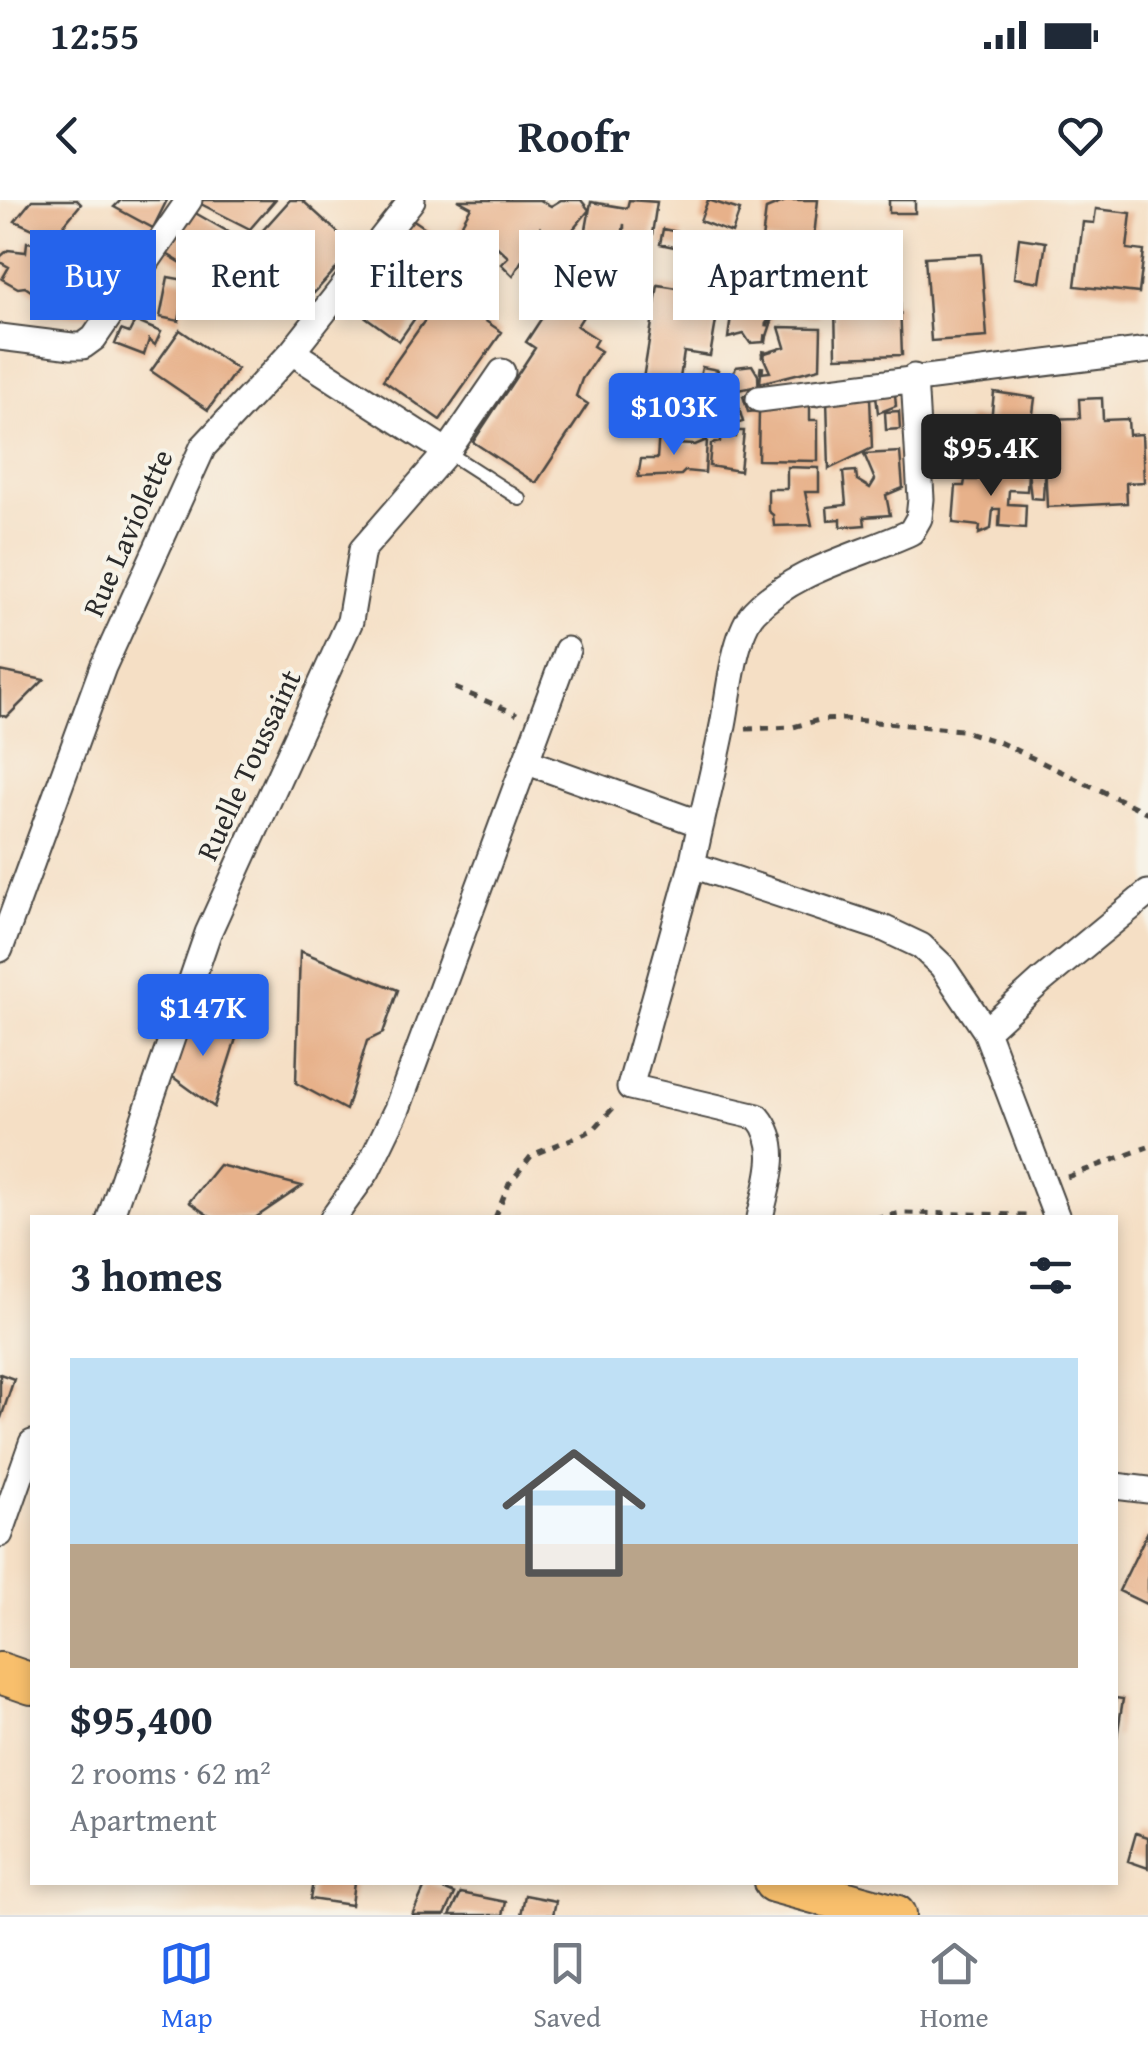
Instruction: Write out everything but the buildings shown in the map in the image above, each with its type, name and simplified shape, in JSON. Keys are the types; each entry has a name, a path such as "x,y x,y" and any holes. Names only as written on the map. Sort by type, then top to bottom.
{"main road":[{"path":"0,1673 30,1683"},
{"path":"794,1885 842,1892 895,1915"}],"street":[{"path":"0,338 82,346 94,338 189,200"},
{"name":"Rue Laviolette","path":"0,949 103,667 203,447 292,352 412,200"},
{"path":"759,398 1148,350"},
{"path":"292,352 447,452"},
{"name":"Ruelle Toussaint","path":"111,1215 208,933 350,621 362,550 447,452 502,372"},
{"path":"761,1215 773,1154 770,1132 758,1118 630,1088 692,866 736,654 751,615 818,571 911,532 919,518 921,499 914,377"},
{"path":"335,1215 368,1171 397,1109 567,650"},
{"path":"528,762 701,824"},
{"path":"692,866 885,928 920,946 942,966 954,989 986,1030 1056,1215"},
{"path":"986,1030 1040,981 1137,918 1148,893"},
{"path":"0,1534 30,1448"},
{"path":"1118,1486 1148,1490"}],"lane":[{"path":"447,452 520,499"}],"path":[{"path":"759,398 770,320"},
{"path":"455,688 541,725"},
{"path":"722,730 794,727 844,719 962,730 1001,742 1148,813"},
{"path":"495,1215 509,1184 532,1155 593,1130 630,1088"},
{"path":"1046,1186 1148,1146"},
{"path":"895,1215 979,1215"}]}
